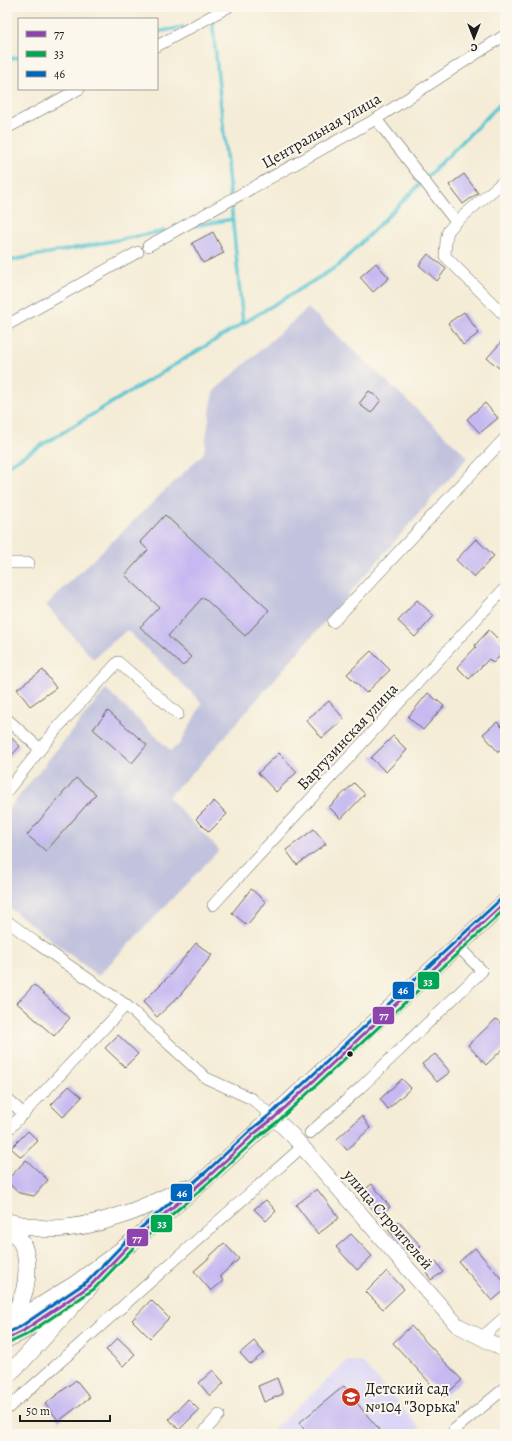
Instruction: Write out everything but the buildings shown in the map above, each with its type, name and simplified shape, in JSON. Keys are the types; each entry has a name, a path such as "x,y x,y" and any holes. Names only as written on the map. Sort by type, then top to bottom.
{"main road":[{"path":"7,1327 76,1284 131,1243 209,1176 255,1133 274,1118 457,945 505,902"},
{"path":"7,1222 51,1230 100,1222 124,1216 153,1204 209,1176"},
{"path":"7,1228 15,1233 22,1246 28,1266 25,1290 18,1308 7,1323"},
{"path":"7,1375 22,1361 131,1243"},
{"path":"7,1339 23,1331 91,1285"}],"street":[{"path":"158,45 228,7"},
{"name":"Центральная улица","path":"7,325 376,119 505,35"},
{"path":"7,128 77,90"},
{"path":"376,119 456,222"},
{"path":"505,180 456,222 448,231 445,256 505,316"},
{"path":"334,622 505,438"},
{"path":"7,563 29,563"},
{"name":"Баргузинская улица","path":"213,905 505,588"},
{"path":"7,791 59,726 118,662 178,714"},
{"path":"7,720 40,749"},
{"path":"7,921 126,1005 206,1078 252,1099 274,1118"},
{"path":"310,1133 360,1088 482,971 457,945"},
{"path":"7,1131 126,1005"},
{"path":"7,1099 24,1114"},
{"name":"улица Строителей","path":"274,1118 302,1146 457,1325 505,1350"},
{"path":"7,1409 302,1146"},
{"path":"480,1338 505,1317"},
{"path":"452,1433 505,1388"},
{"path":"202,1434 219,1415"}],"shaded area":[{"path":"308,308 468,457 200,765 168,797 219,850 98,976 7,906 7,811 106,689 171,751 180,744 202,703 127,630 93,659 46,605 204,453 213,392"},
{"name":"Детский сад №104 \"Зорька\"","path":"348,1361 362,1362 425,1434 268,1434"}],"waterway":[{"path":"211,7 243,323"},
{"path":"158,32 183,27"},
{"path":"7,59 18,57"},
{"path":"7,466 338,266 505,99"},
{"path":"193,226 233,219"},
{"path":"7,261 165,231"}],"transit line":[{"name":"46","path":"7,1333 20,1327 88,1281 128,1239 206,1172 252,1129 271,1114 502,898"},
{"name":"77","path":"7,1339 23,1331 91,1285 131,1243 209,1176 255,1133 274,1118 505,902"},
{"name":"33","path":"9,1343 26,1335 94,1289 134,1247 212,1180 258,1137 277,1122 505,909"}],"place":[{"name":"Детский сад №104 \"Зорька\"","path":"351,1397"}]}
